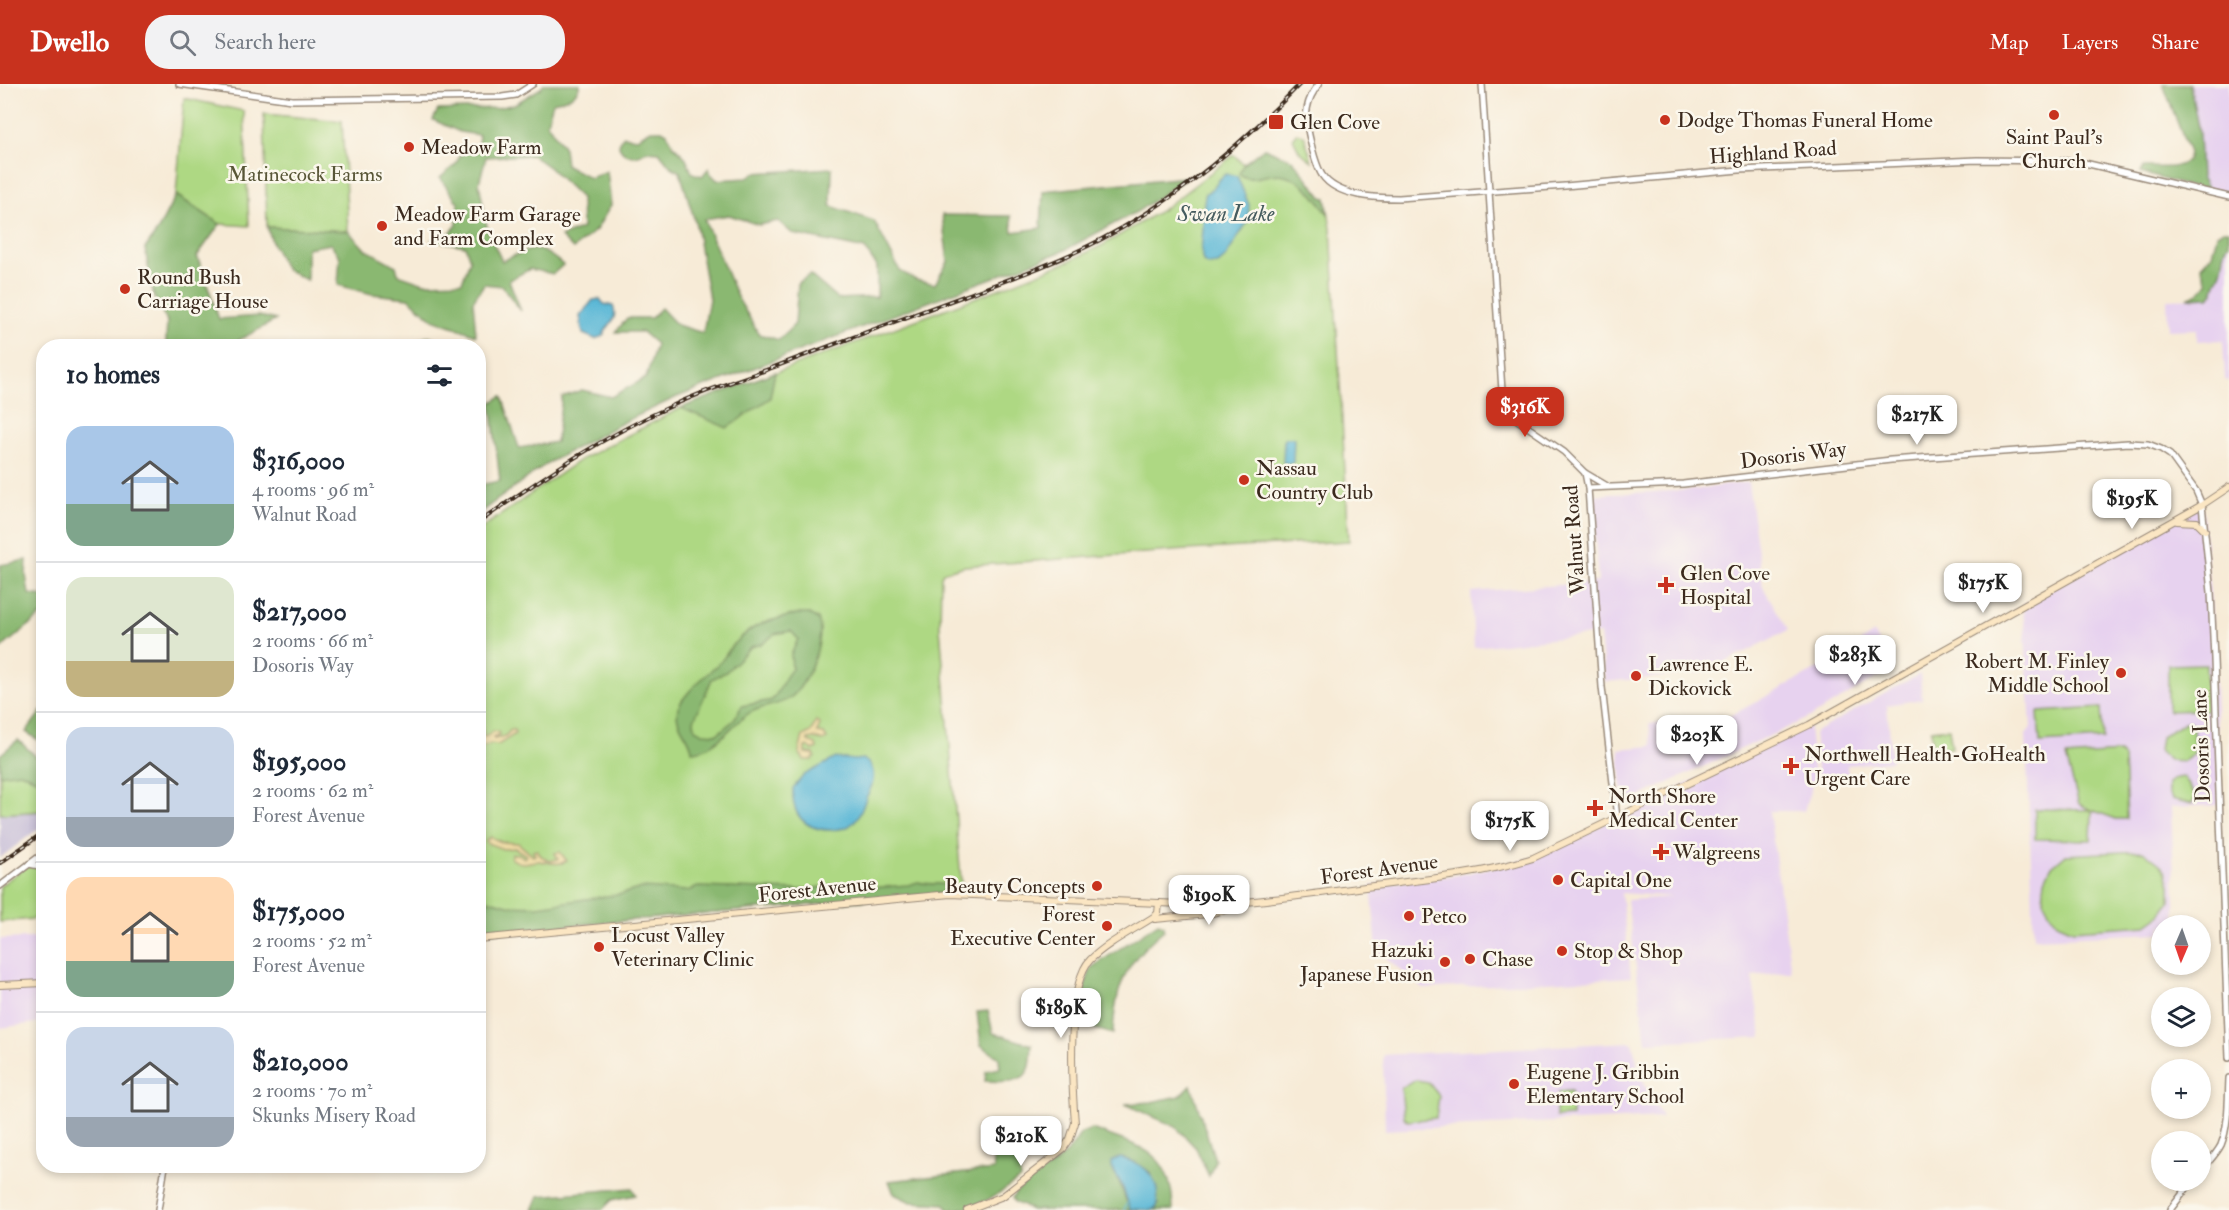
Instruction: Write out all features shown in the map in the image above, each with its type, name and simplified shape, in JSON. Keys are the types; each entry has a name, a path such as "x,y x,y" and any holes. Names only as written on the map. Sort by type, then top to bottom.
{"main road":[{"name":"Forest Avenue","path":"486,938 950,894 1208,905 1260,901 1450,876 1507,866 1533,858 1809,725 2174,521 2229,487"},
{"path":"2174,521 2197,522 2205,530"},
{"path":"1151,919 1208,914 1260,901"},
{"path":"967,1210 1003,1196 1063,1149 1070,1139 1075,1123 1073,1015 1078,987 1089,961 1151,919 1158,913 1159,903"},
{"path":"0,985 36,983"}],"street":[{"path":"179,84 291,100 348,100 502,98 516,94 533,84"},
{"name":"Highland Road","path":"1319,84 1308,101 1305,114 1312,149 1322,175 1345,190 1361,196 1399,198 1818,165 2011,160 2076,161 2229,197"},
{"name":"Walnut Road","path":"1482,84 1503,406 1514,417 1564,452 1585,473 1588,488 1602,687 1617,818"},
{"name":"Dosoris Way","path":"1588,488 1688,484 1891,460 2139,443 2154,446 2170,455 2196,491 2202,505"},
{"path":"1585,473 1609,487"},
{"name":"Dosoris Lane","path":"2202,505 2215,665 2229,1058"},
{"path":"0,886 36,859"},
{"path":"29,864 36,865"},
{"path":"2211,1159 2224,1137 2229,1078"},
{"path":"158,1210 164,1173"},
{"path":"2170,1210 2185,1191"}],"shaded area":[{"path":"2190,84 2229,84 2229,197 2209,192 2201,177 2199,133"},
{"path":"2229,243 2229,381 2225,380 2223,340 2197,341 2197,329 2168,330 2167,299 2206,298 2212,295 2214,283 2222,270 2225,248"},
{"name":"Glen Cove Hospital","path":"1748,482 1763,587 1788,630 1700,673 1605,682 1600,634 1474,647 1471,592 1598,582 1593,495 1694,490"},
{"name":"Robert M. Finley Middle School","path":"2202,505 2212,618 2220,805 2171,807 2176,915 2151,915 2151,933 2034,938 2026,735 2031,727 2023,605"},
{"path":"1874,633 1894,668 1812,716 1623,804 1619,749 1652,746 1649,724 1672,721 1682,736 1726,718 1836,659"},
{"path":"1920,674 1922,699 1887,705 1892,761 1847,765 1848,778 1818,782 1814,733"},
{"path":"1809,725 1814,778 1804,811 1769,811 1791,971 1752,976 1762,1037 1646,1042 1627,900 1673,897 1621,893 1631,977 1423,989 1377,950 1371,886 1460,875 1533,858"},
{"path":"36,811 36,830 0,858 0,814"},
{"path":"36,937 36,1023 0,1028 0,939"},
{"name":"Eugene J. Gribbin Elementary School","path":"1632,1042 1641,1076 1662,1117 1385,1130 1383,1055"}],"green space":[{"path":"543,84 580,84 573,95 553,102 547,123 564,148 566,165 590,178 607,171 611,205 596,230 573,249 561,237 582,228 581,198 550,168 532,155 486,157 479,183 488,232 502,261 527,250 540,250 563,265 553,274 530,269 509,280 521,311 502,286 484,284 473,301 476,335 433,319 408,298 372,294 338,285 340,257 331,244 307,248 307,280 286,270 267,227 348,231 365,249 396,266 398,274 424,283 462,282 470,260 465,246 432,240 450,233 457,225 458,203 440,178 456,164 460,155 478,143 479,135 460,132 433,120 438,110 497,108 515,104 541,88"},
{"path":"2163,84 2190,84 2199,133 2201,177 2209,192 2141,173 2144,167 2171,167 2182,164 2187,161 2189,153"},
{"path":"184,98 244,111 249,226 220,224 197,256 216,309 175,339 166,339 167,321 154,297 145,249 158,230 176,195"},
{"name":"Matinecock Farms","path":"264,114 342,121 348,231 267,227"},
{"path":"651,130 662,130 667,133 673,145 686,158 692,173 702,176 709,168 710,173 717,180 747,178 754,173 832,168 831,206 874,221 900,271 916,280 935,284 948,262 942,215 1011,216 1013,232 1041,228 1043,191 1187,177 1138,211 1063,251 677,397 624,422 548,463 486,508 486,484 500,481 491,403 502,396 519,448 556,442 562,397 582,390 611,397 646,378 656,344 642,332 616,332 627,318 651,318 661,308 677,325 703,333 709,299 696,225 680,172 670,166 659,152 646,151 638,155 627,155 619,146 624,136 637,138","holes":["729,215 759,225 778,221 793,234 865,249 877,267 877,297 838,299 810,275 798,283 795,324 779,340 759,334 737,297 704,219"]},
{"path":"1296,133 1304,135 1312,161 1299,151 1293,138"},
{"name":"Nassau Country Club","path":"1264,148 1293,160 1322,197 1326,198 1331,228 1349,541 965,566 943,572 940,627 962,892 486,932 486,525 580,460 681,408 1069,261 1103,245 1162,210 1234,155 1243,164"},
{"path":"1264,148 1293,160 1322,197 1326,198 1328,214 1299,181 1279,174 1249,178 1239,173 1243,165"},
{"path":"176,195 220,224 197,256 219,319 259,316 276,320 241,339 166,339 167,321 154,297 145,249 158,230"},
{"path":"2223,230 2229,230 2229,243 2214,292 2209,297 2187,298 2199,293 2207,283 2201,266 2212,254 2217,234"},
{"path":"775,372 770,398 727,428 681,408"},
{"path":"27,560 26,575 29,594 36,595 36,620 0,649 0,565"},
{"path":"797,614 809,614 818,619 820,627 817,649 803,683 790,698 753,711 708,747 692,751 677,714 682,701 747,632 765,622","holes":["791,631 798,639 791,655 792,669 772,700 742,706 733,721 717,734 703,733 695,729 694,720 712,679 726,672 751,647 762,644 775,634"]},
{"path":"2206,664 2207,710 2168,711 2168,665"},
{"path":"2101,708 2103,739 2040,743 2038,712"},
{"path":"36,718 36,738 26,732"},
{"path":"2185,722 2193,725 2194,754 2184,761 2169,760 2159,750 2161,737"},
{"path":"1949,728 1952,748 1933,749 1931,730"},
{"path":"18,740 36,757 36,811 0,814 0,755"},
{"path":"18,740 36,757 36,779 20,772 0,775 0,755"},
{"path":"2119,753 2124,758 2127,819 2116,819 2092,810 2091,840 2035,839 2035,809 2091,810 2079,804 2066,757"},
{"path":"2183,777 2196,796 2192,804 2172,799 2168,792 2168,783"},
{"path":"2143,851 2166,871 2170,885 2170,902 2159,915 2151,915 2151,922 2147,925 2073,930 2057,923 2043,900 2045,880 2051,867 2065,855"},
{"path":"29,864 36,866 36,917 0,922 0,886"},
{"path":"918,882 950,884 961,886 962,892 486,932 486,899 508,905 538,906 621,894 642,888 687,891 698,887 798,890 839,885 870,888"},
{"path":"1158,923 1164,925 1164,930 1140,952 1125,975 1116,1001 1113,1034 1078,1024 1083,992 1091,968"},
{"path":"988,1011 993,1033 1032,1045 1030,1066 1022,1078 1010,1081 985,1081 986,1071 1000,1068 999,1058 981,1045 977,1012"},
{"path":"1416,1080 1428,1082 1439,1096 1436,1118 1408,1121 1404,1117 1401,1088"},
{"path":"1191,1085 1215,1160 1209,1176 1196,1148 1176,1127 1125,1104 1180,1096"},
{"path":"1571,1091 1572,1116 1556,1117 1558,1092"},
{"path":"1092,1129 1139,1147 1160,1163 1167,1174 1173,1210 1152,1210 1158,1204 1151,1173 1133,1161 1113,1170 1132,1210 1032,1210 1016,1203 1012,1198 1016,1192 1067,1153 1081,1133"},
{"path":"1012,1141 1021,1178 978,1204 949,1210 945,1204 911,1202 894,1194 889,1181 994,1170 992,1143"},
{"path":"632,1188 636,1195 612,1200 602,1210 533,1210 539,1196"}],"sand":[{"path":"816,721 820,724 817,733 824,734 827,739 823,741 808,739 816,744 817,748 813,750 808,746 805,747 805,753 814,754 815,757 812,760 804,760 799,752 803,736 811,732"},
{"path":"514,730 515,734 498,745 486,746 486,735 493,731 499,732 499,735 493,737 494,739"},
{"path":"491,837 501,842 518,843 533,856 535,855 533,851 537,850 541,856 550,861 558,859 555,853 560,852 567,861 519,862 511,858 512,854 519,854 524,858 526,855 515,848 503,849 487,843 486,840"}],"water":[{"name":"Swan Lake","path":"1226,174 1237,176 1249,205 1248,221 1225,258 1218,264 1208,265 1203,262 1201,253 1205,197 1206,193"},
{"path":"600,299 604,304 613,306 615,315 603,336 595,339 583,334 580,316 593,300"},
{"path":"1284,438 1294,438 1293,463 1283,463"},
{"path":"836,758 863,759 870,764 873,771 872,785 859,814 851,825 831,830 814,827 807,824 797,813 794,806 793,788 804,775"},
{"path":"1121,1158 1139,1164 1151,1174 1157,1188 1157,1207 1152,1210 1130,1209 1122,1185 1111,1166 1115,1159"}],"waterway":[{"path":"1124,1210 1127,1203"}],"railway":[{"path":"486,518 574,458 649,416 710,390 1016,277 1100,240 1128,225 1181,190 1255,129 1300,84"},
{"path":"0,863 36,838"}],"place":[{"name":"Saint Paul's Church","path":"2054,115"},
{"name":"Dodge Thomas Funeral Home","path":"1665,120"},
{"name":"Glen Cove","path":"1276,122"},
{"name":"Meadow Farm","path":"409,147"},
{"name":"Meadow Farm Garage and Farm Complex","path":"382,226"},
{"name":"Round Bush Carriage House","path":"125,289"},
{"name":"Nassau Country Club","path":"1244,480"},
{"name":"Glen Cove Hospital","path":"1666,585"},
{"name":"Robert M. Finley Middle School","path":"2121,673"},
{"name":"Lawrence E. Dickovick","path":"1636,676"},
{"name":"Northwell Health-GoHealth Urgent Care","path":"1791,766"},
{"name":"North Shore Medical Center","path":"1595,808"},
{"name":"Walgreens","path":"1661,852"},
{"name":"Capital One","path":"1558,880"},
{"name":"Beauty Concepts","path":"1097,886"},
{"name":"Petco","path":"1409,916"},
{"name":"Forest Executive Center","path":"1107,926"},
{"name":"Locust Valley Veterinary Clinic","path":"599,947"},
{"name":"Stop & Shop","path":"1562,951"},
{"name":"Chase","path":"1470,959"},
{"name":"Hazuki Japanese Fusion","path":"1445,962"},
{"name":"Eugene J. Gribbin Elementary School","path":"1514,1084"}]}
